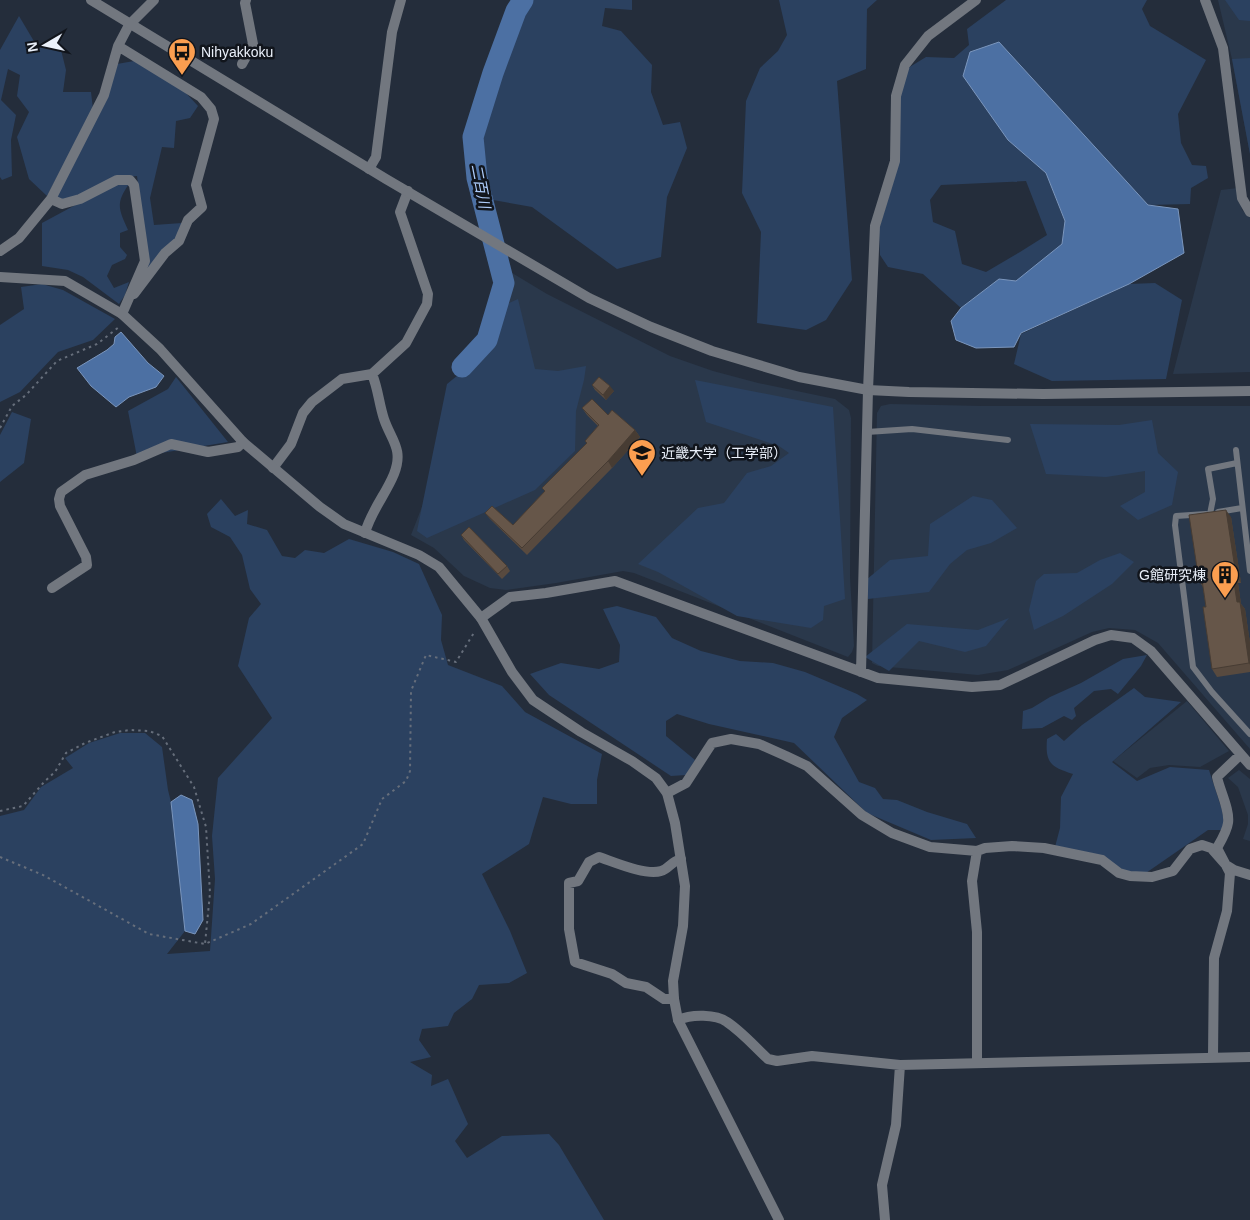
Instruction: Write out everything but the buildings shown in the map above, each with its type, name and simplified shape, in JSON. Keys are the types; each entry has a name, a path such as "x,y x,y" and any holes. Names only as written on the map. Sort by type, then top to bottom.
{"street":[{"path":"91,0 129,25 369,169 589,298 651,327 712,352 790,375 868,390 1043,394 1250,391"},
{"path":"0,251 19,238 51,199 104,95 118,46 129,25 154,0"},
{"path":"242,64 253,44 246,0"},
{"path":"369,169 376,157 392,32 401,0"},
{"path":"957,0 961,12"},
{"path":"861,672 868,390 875,226 895,161 896,96 905,65 928,36 976,0"},
{"path":"1205,0 1223,48 1242,198 1250,212"},
{"path":"118,46 201,97 211,109 214,119 196,186 202,207 188,220 179,240 165,253 136,294 130,295"},
{"path":"51,199 62,204 80,199 117,180 130,180 134,185 145,261 122,314"},
{"path":"273,468 291,444 303,413 312,402 342,379 372,374 406,343 427,304 428,294 400,212 408,191"},
{"path":"0,277 66,282 122,314 160,348 243,442 273,468 344,524 419,555 439,567 481,618 512,672 533,700 581,732 632,760 656,778 666,793 675,823 685,886 684,916 673,981 678,1020 779,1220"},
{"path":"365,533 368,521 393,476 398,463 397,446 384,420 372,374"},
{"path":"52,588 87,565 86,557 60,506 59,499 61,492 75,481 86,475 134,460 171,444 208,452 238,448 243,442"},
{"path":"481,618 510,597 546,593 614,581 878,678 972,687 1000,685 1095,640 1111,635 1133,638 1151,651 1250,765"},
{"path":"666,793 686,783 712,744 731,738 759,744 807,766 862,815 892,833 930,847 977,851 985,848 1012,846 1044,848 1102,860 1119,874 1152,877 1173,871 1190,849 1202,845 1211,848 1226,865 1234,870 1250,875"},
{"path":"1213,1057 1214,958 1227,911 1230,873 1218,848 1228,824 1228,810 1220,792 1217,777 1240,755"},
{"path":"977,851 972,881 977,932 977,1062"},
{"path":"674,999 664,999 646,987 626,983 612,974 575,962 569,929 568,884 578,881 589,862 599,857 651,872 663,871 673,861 681,859"},
{"path":"678,1020 686,1016 701,1015 726,1021 768,1059 777,1061 812,1056 900,1065 1250,1057"},
{"path":"885,1220 882,1185 896,1125 900,1065"}],"lane":[{"path":"867,432 912,428 1008,440"},
{"path":"1236,450 1250,571"},
{"path":"1210,514 1213,499 1208,469 1237,464"},
{"path":"1242,508 1210,514 1176,516 1175,525 1193,667 1212,692 1250,734"}],"path":[{"path":"0,428 12,406 26,395 56,361 97,344 121,325 122,314"},
{"path":"0,857 43,875 149,934 205,944 251,924 363,844 382,799 406,781 410,771 411,691 426,655 456,662 481,618"},
{"path":"0,811 23,806 55,772 66,753 85,743 115,732 130,730 162,736 194,788 206,827 210,893 205,944"}],"shaded area":[{"path":"527,0 632,0 632,10 605,8 602,26 621,31 652,65 651,92 663,125 680,122 687,148 667,197 661,257 617,269 532,207 482,198 476,153 485,88 507,27"},
{"path":"779,0 877,0 867,9 866,69 837,81 852,280 826,320 806,330 757,323 761,232 742,193 746,101 760,68 778,51 787,35"},
{"path":"1006,0 1147,0 1142,9 1150,26 1206,60 1178,114 1181,143 1192,165 1206,166 1208,178 1191,188 1190,204 1148,205 999,42 1008,140 1046,173 1065,222 1062,244 1016,282 999,279 961,308 923,274 888,267 880,255 879,229 900,159 899,98 908,68 926,57 954,58 969,45 967,29","holes":["1026,181 1047,235 986,272 962,264 955,231 933,222 930,200 941,185"]},
{"path":"1218,0 1250,0 1250,154 1232,59"},
{"path":"1225,0 1250,0 1250,21 1239,20"},
{"path":"19,16 38,48 59,42 66,70 63,92 91,92 93,109 47,196 29,179 17,137 29,112 17,96 20,75 8,69 1,100 16,115 11,140 12,176 2,180 0,177 0,50"},
{"path":"999,42 1148,205 1178,209 1184,253 1129,284 1021,333 1014,347 976,348 956,340 951,321 961,308 999,279 1016,281 1062,244 1065,221 1046,173 1008,140 963,76 970,52"},
{"path":"1250,58 1250,154 1232,59"},
{"path":"134,61 184,91 198,106 190,118 176,121 174,148 162,147 150,198 154,225 182,223 177,239 148,271 144,271 148,260 137,176 117,179 78,197 62,199 54,197 117,64"},
{"path":"118,182 129,184 120,202 122,217 128,230 120,233 120,247 127,255 125,259 112,265 107,276 114,288 129,282 125,295 119,304 83,277 68,270 42,266 42,223"},
{"path":"1238,188 1242,210 1250,217 1250,372 1173,374 1221,190"},
{"name":"近畿大学（工学部）","path":"507,270 547,294 670,356 713,371 758,383 835,399 849,410 851,418 850,577 854,646 848,657 634,573 623,571 506,590 490,588 464,576 434,548 411,535 508,286"},
{"path":"1155,283 1182,300 1166,379 1052,381 1014,364 1021,334 1129,284"},
{"path":"42,284 63,290 115,319 93,340 58,352 20,392 0,402 0,325 24,309 21,287"},
{"path":"518,299 535,369 558,371 586,366 576,411 575,451 535,490 427,538 417,531 447,384 463,371 491,341 507,304"},
{"path":"121,332 148,363 164,376 156,387 129,397 116,407 91,386 77,368 107,350 114,344 115,337"},
{"path":"176,377 228,442 137,457 128,411 168,389"},
{"path":"695,380 833,407 845,599 824,606 823,620 811,628 737,616 658,572 638,564 698,508 724,503 747,473 771,466 789,453 779,446 706,422"},
{"path":"890,404 1250,406 1250,749 1158,643 1135,630 1109,628 1092,632 1008,670 978,675 878,666 872,663 877,413 881,406"},
{"path":"12,412 31,419 24,463 0,482 0,435"},
{"path":"1152,420 1158,453 1178,472 1172,505 1138,520 1120,506 1145,492 1145,471 1106,477 1046,474 1030,424 1119,425"},
{"path":"973,496 992,500 1017,528 991,543 967,550 950,564 929,592 868,599 866,580 890,560 928,556 930,524"},
{"path":"221,499 235,516 248,510 247,524 267,530 282,556 295,558 305,550 324,553 349,539 393,552 419,564 442,615 441,640 448,665 502,686 525,712 602,754 597,780 597,804 571,804 543,797 529,844 482,874 510,931 527,973 509,983 479,985 472,999 454,1013 448,1026 422,1029 419,1040 431,1057 410,1062 432,1075 431,1086 448,1079 468,1124 455,1141 467,1158 502,1136 549,1134 559,1145 604,1220 0,1220 0,816 24,810 41,787 73,768 65,758 89,743 120,733 145,733 162,747 171,802 185,931 167,954 210,951 215,879 212,836 218,778 272,718 238,666 249,618 261,604 250,589 242,555 230,537 211,527 207,514"},
{"path":"1120,553 1134,562 1112,584 1063,616 1034,630 1029,610 1036,581 1044,574 1077,573 1100,560"},
{"path":"617,606 656,617 672,638 701,651 740,661 773,663 805,672 867,700 842,718 834,737 859,782 875,788 883,799 897,800 927,812 967,824 976,838 931,840 867,813 794,743 709,724 677,714 666,721 666,736 695,760 686,775 671,776 549,695 530,674 561,663 599,669 619,662 620,645 603,609"},
{"path":"1009,618 986,646 965,652 919,641 889,671 865,657 907,624 978,630"},
{"path":"1147,655 1141,666 1118,694 1111,689 1094,691 1074,708 1076,716 1072,720 1064,716 1042,728 1022,729 1023,711 1081,683 1123,659"},
{"path":"1134,688 1145,697 1181,702 1112,762 1137,781 1170,767 1209,770 1222,810 1225,830 1208,830 1143,875 1120,871 1055,847 1060,828 1061,797 1073,774 1059,769 1051,763 1047,754 1047,739 1056,734 1064,741 1082,725"},
{"path":"1187,701 1229,751 1200,767 1169,765 1150,768 1137,778 1113,761"},
{"path":"1239,770 1250,779 1250,841 1243,839 1248,824 1248,815 1238,787 1228,778"},
{"path":"181,795 192,800 198,824 203,920 195,934 185,931 171,802"}],"waterway":[{"name":"二百川","path":"462,367 487,340 504,283 477,178 473,137 493,73 516,11 523,0"}],"place":[{"name":"Nihyakkoku","path":"182,76"},
{"name":"近畿大学（工学部）","path":"642,477"},
{"name":"G館研究棟","path":"1225,599"}]}
